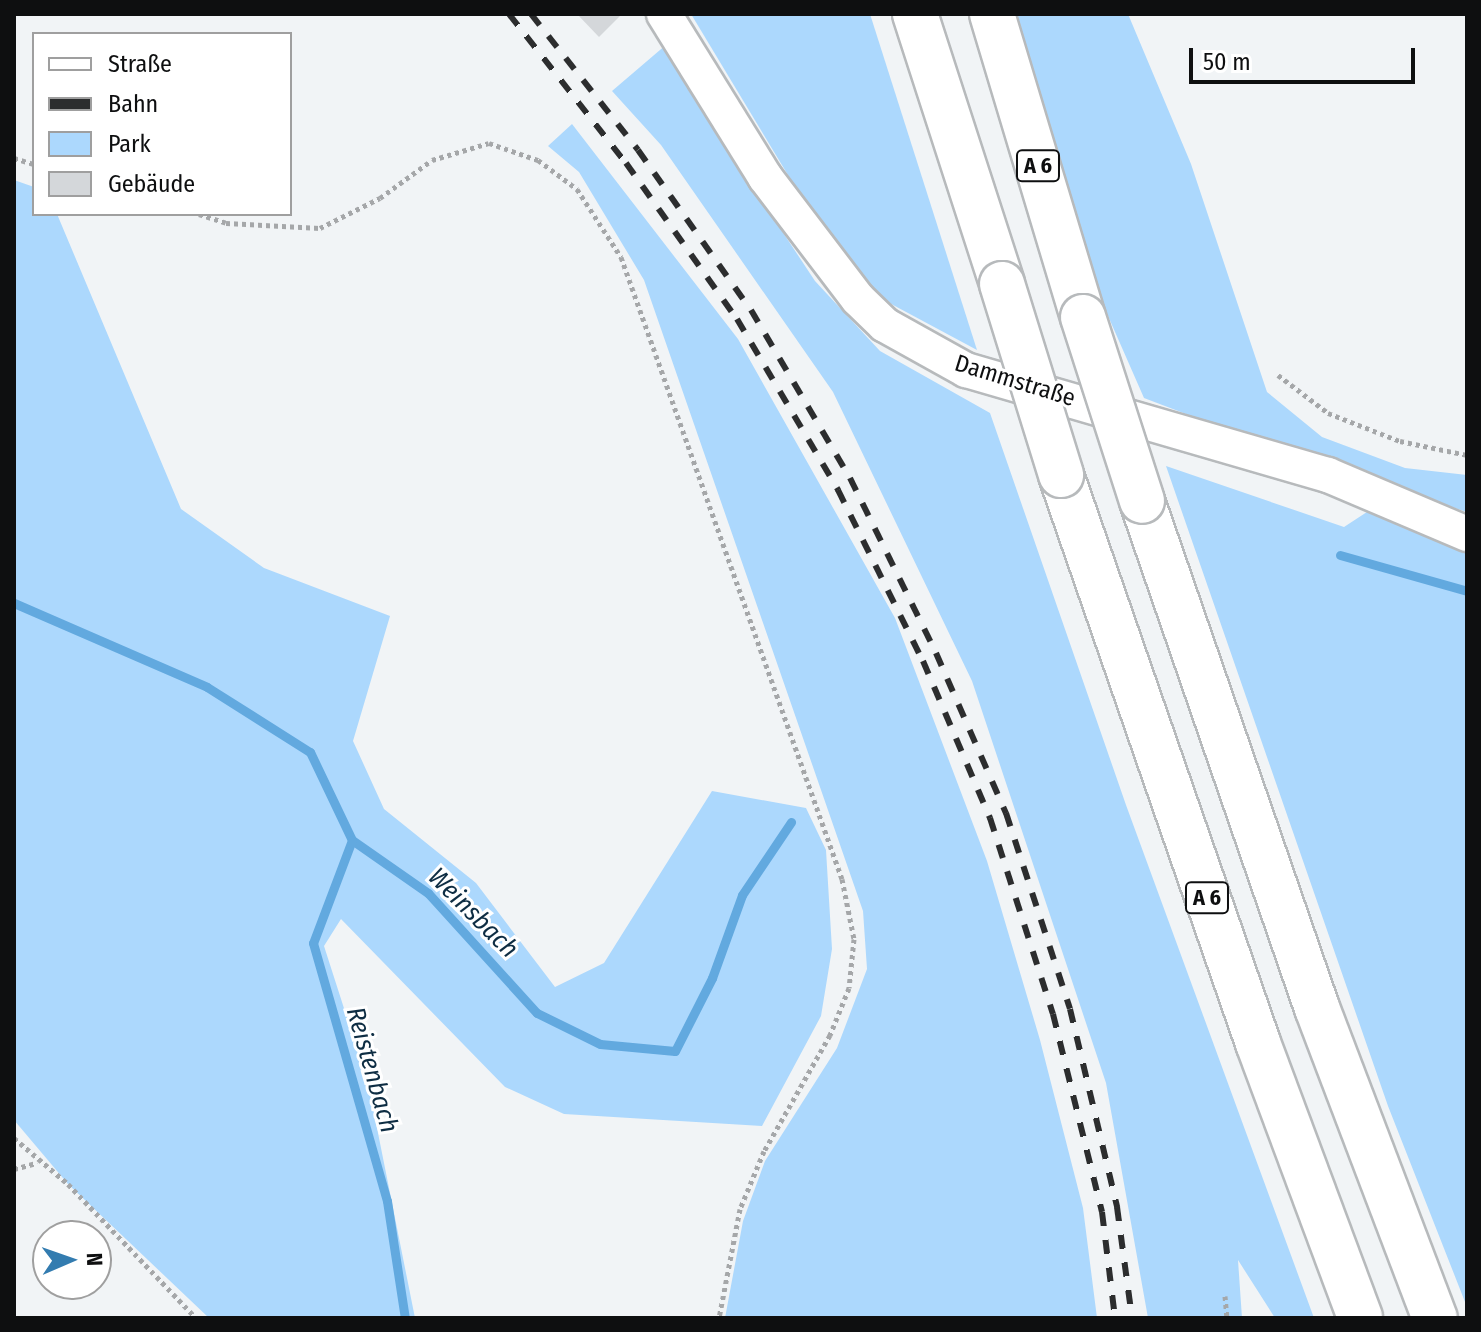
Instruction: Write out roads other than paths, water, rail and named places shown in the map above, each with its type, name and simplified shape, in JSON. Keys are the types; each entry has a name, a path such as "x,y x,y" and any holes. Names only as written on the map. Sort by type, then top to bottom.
{"highway":[{"name":"A 6","path":"915,14 1061,475 1253,1029 1360,1318"},
{"name":"A 6","path":"992,14 1142,501 1317,1008 1435,1318"}],"street":[{"name":"Dammstraße","path":"664,14 765,177 858,299 885,325 966,370 1328,475 1467,534"}],"waterway":[{"name":"Weinsbach","path":"1340,555 1467,591"},
{"name":"Weinsbach","path":"14,603 207,687 310,752 352,840 428,893 537,1013 600,1044 675,1051 712,978 742,895 791,822"},
{"name":"Reistenbach","path":"352,840 313,943 387,1201 405,1318"}],"railway":[{"path":"509,14 626,163 737,319 838,490 923,661 990,818 1053,1014 1102,1212 1115,1318"},
{"path":"531,14 638,150 751,310 850,478 936,653 1006,813 1070,1009 1117,1207 1132,1318"}]}
